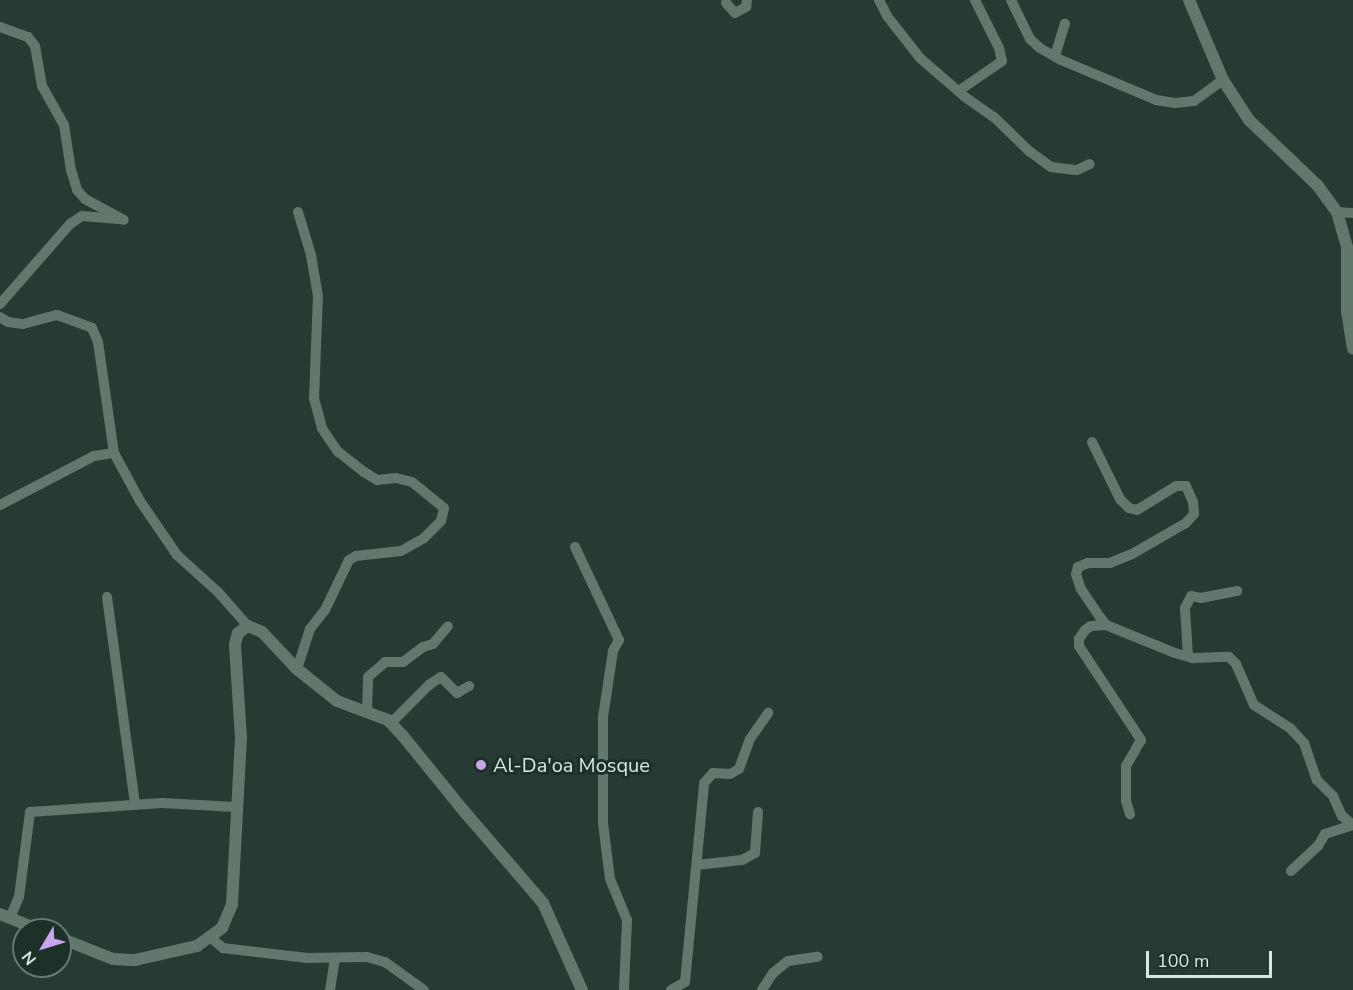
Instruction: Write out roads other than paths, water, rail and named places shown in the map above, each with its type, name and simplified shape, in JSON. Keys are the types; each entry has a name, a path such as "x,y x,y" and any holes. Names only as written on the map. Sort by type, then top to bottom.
{"street":[{"path":"726,3 735,13 746,7 747,0"},
{"path":"879,0 887,16 920,58 994,117 1029,151 1051,166 1077,170 1089,164"},
{"path":"960,90 1002,61 999,48 975,0"},
{"path":"1011,0 1030,39 1055,56 1156,100 1175,104 1194,100 1223,80"},
{"path":"1189,0 1223,80 1249,120 1318,186 1337,212 1350,249 1347,311 1353,349"},
{"path":"1055,56 1065,23"},
{"path":"0,27 28,38 35,46 42,86 64,125 71,170 77,190 85,199 124,220 82,216 76,220 0,304"},
{"path":"297,669 310,629 325,610 349,560 356,556 401,551 424,538 441,521 444,508 412,482 396,478 377,480 364,472 338,452 322,428 314,399 318,296 311,255 298,212"},
{"path":"1337,212 1353,213"},
{"path":"0,316 8,322 22,324 57,315 92,328 98,342 114,453 140,501 177,555 218,592 248,626 261,632 297,669 337,701 367,710 391,723 543,903 581,985 570,990"},
{"path":"1092,442 1120,499 1129,508 1137,510 1176,486 1186,486 1193,502 1194,514 1186,523 1132,554 1110,563 1089,563 1078,567 1076,574 1081,589 1106,625"},
{"path":"0,505 94,456 114,453"},
{"path":"575,547 619,640 613,651 603,717 603,823 610,879 627,920 624,990"},
{"path":"1188,656 1185,608 1191,596 1201,598 1237,591"},
{"path":"107,597 135,805"},
{"path":"1130,814 1126,801 1126,766 1141,740 1079,646 1078,639 1090,626 1106,625 1188,656 1229,657 1236,664 1254,705 1290,728 1304,743 1317,780 1333,796 1342,816 1353,825"},
{"path":"72,943 113,959 135,960 168,955 197,946 222,928 232,904 241,738 235,644 238,633 248,626"},
{"path":"367,710 368,677 386,662 403,662 423,647 433,644 448,626"},
{"path":"391,723 429,685 441,677 457,693 469,686"},
{"path":"671,990 686,982 707,776 713,773 730,774 739,769 750,739 768,713"},
{"path":"5,916 18,897 30,812 162,803 236,807"},
{"path":"697,865 742,860 755,853 758,812"},
{"path":"1291,871 1318,846 1325,834 1353,825"},
{"path":"211,938 223,948 307,958 366,957 386,962 424,990"},
{"path":"762,990 773,973 788,961 818,957"},
{"path":"330,990 334,958"}],"place":[{"name":"Al-Da'oa Mosque","path":"481,765"}]}
